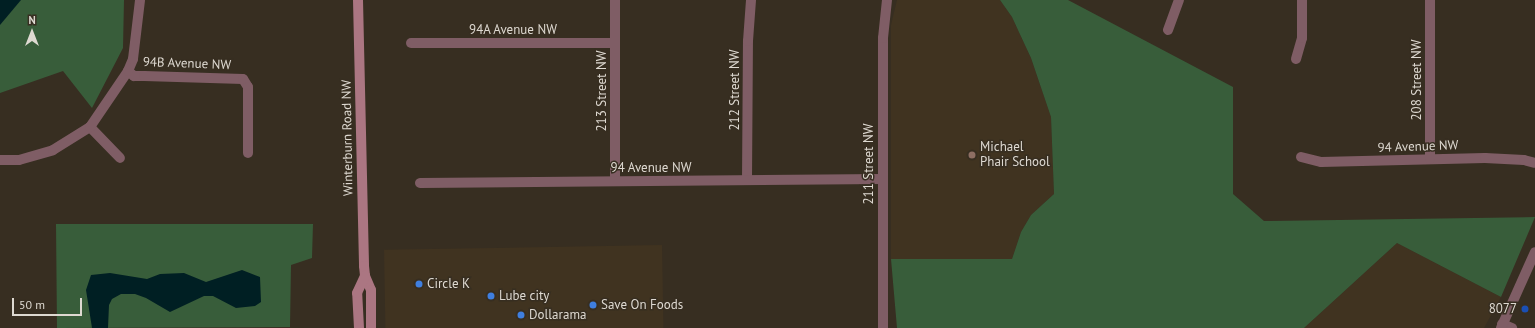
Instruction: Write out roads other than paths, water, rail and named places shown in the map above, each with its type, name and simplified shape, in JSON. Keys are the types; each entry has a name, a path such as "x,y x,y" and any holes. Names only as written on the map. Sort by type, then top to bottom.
{"main road":[{"name":"Winterburn Road NW","path":"358,0 365,276 371,290 371,328"},
{"name":"Winterburn Road NW","path":"359,328 357,293 365,276"}],"street":[{"path":"0,160 18,160 53,150 90,127 128,71 133,59 140,0"},
{"name":"213 Street NW","path":"615,0 615,181"},
{"name":"212 Street NW","path":"747,180 748,41 751,0"},
{"name":"211 Street NW","path":"883,328 883,38 888,0"},
{"path":"1168,30 1179,0"},
{"path":"1296,59 1302,38 1302,0"},
{"name":"208 Street NW","path":"1430,0 1430,159"},
{"name":"94A Avenue NW","path":"411,43 615,43"},
{"name":"94B Avenue NW","path":"128,71 134,76 243,79 246,81 248,153"},
{"path":"90,127 120,158"},
{"name":"94 Avenue NW","path":"1301,157 1321,162 1485,158 1524,160 1535,163"},
{"name":"94 Avenue NW","path":"420,183 882,179"},
{"path":"1512,328 1501,326 1535,252"}],"water":[{"path":"0,0 21,0 0,25"},
{"path":"242,270 260,277 261,302 255,306 236,308 213,296 204,296 170,312 146,298 135,294 121,294 112,299 109,305 108,328 92,328 86,290 91,275 110,273 147,279 160,274 184,273 206,282"}],"place":[{"name":"Michael Phair School","path":"972,155"},
{"name":"Circle K","path":"419,284"},
{"name":"Lube city","path":"491,296"},
{"name":"Save On Foods","path":"593,305"},
{"name":"8077","path":"1525,309"},
{"name":"Dollarama","path":"521,315"}]}
